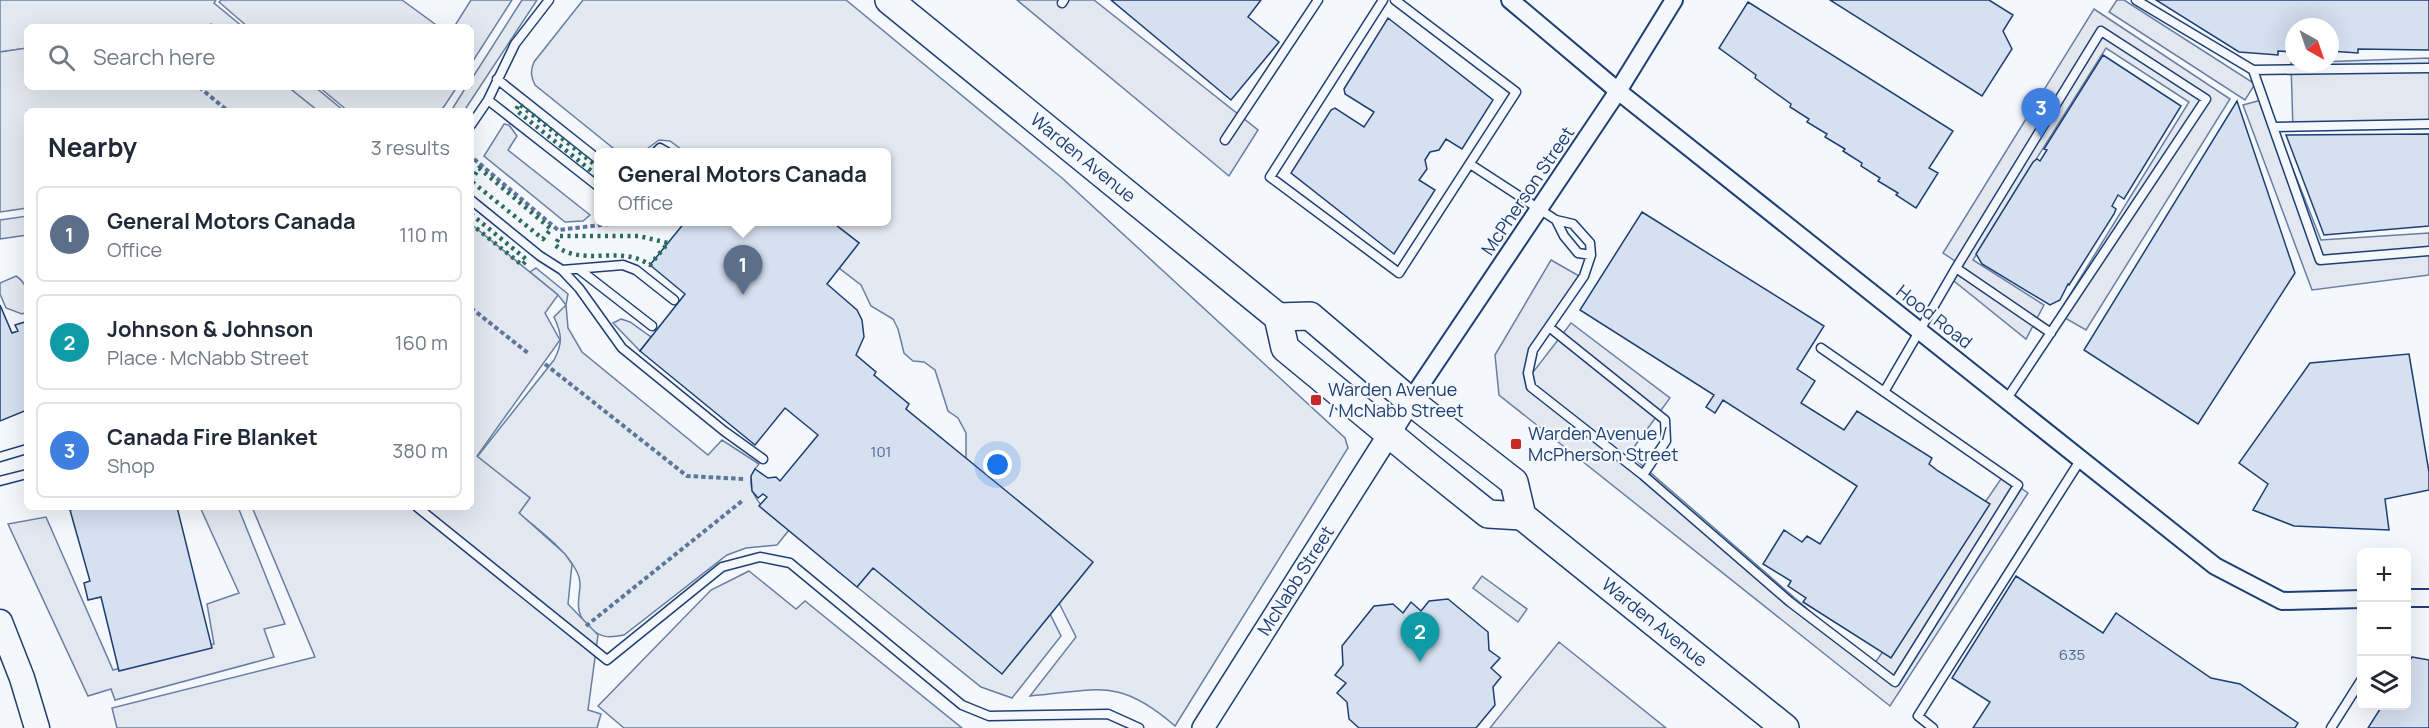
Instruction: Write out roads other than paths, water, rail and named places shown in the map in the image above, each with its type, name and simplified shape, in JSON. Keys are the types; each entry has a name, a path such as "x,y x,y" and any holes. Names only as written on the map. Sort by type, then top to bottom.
{"main road":[{"name":"Warden Avenue","path":"889,0 1278,317"},
{"path":"1310,316 1410,401 1514,482 1522,516 1488,514 1285,348 1278,317 1310,316"},
{"name":"Warden Avenue","path":"1522,516 1785,728"},
{"path":"0,622 22,678 37,728"}],"street":[{"name":"Hood Road","path":"1510,0 1618,91 2215,566 2282,601 2357,599"},
{"name":"McPherson Street","path":"1410,401 1618,91 1674,0"},
{"name":"McNabb Street","path":"1203,728 1410,401"},
{"path":"2411,598 2429,598"}],"lane":[{"path":"474,121 488,100 515,44 549,0"},
{"path":"1225,140 1318,0"},
{"path":"1383,0 1270,177 1400,273 1516,92 1395,0"},
{"path":"2136,0 2253,70 2429,68"},
{"path":"1884,392 1956,268 2101,31 2206,99 2006,400"},
{"path":"2253,70 2320,260 2429,251"},
{"path":"497,79 594,156"},
{"path":"488,100 594,183"},
{"path":"2273,127 2429,124"},
{"path":"1470,164 1556,220 1573,224 1590,243 1591,255 1584,276 1533,350 1528,373 1532,387 1643,475 1790,602 1895,682 2018,485 1821,348"},
{"path":"474,202 540,256 562,270 579,288 622,348 724,431 763,459"},
{"path":"1556,220 1564,236 1578,253 1591,255"},
{"path":"562,270 623,265 636,270 674,300"},
{"path":"1956,268 2051,333"},
{"path":"580,270 652,326"},
{"path":"1549,327 1665,420 1666,441 1643,475"},
{"path":"0,457 24,450"},
{"path":"1933,728 1918,716 2081,459"},
{"path":"0,482 24,475"},
{"path":"421,510 607,660 722,567 760,557 790,563 962,705 989,716 1108,714 1139,728"},
{"path":"2331,728 2357,686"}],"place":[{"name":"Canada Fire Blanket","path":"2041,138"},
{"name":"General Motors Canada","path":"743,295"},
{"name":"Warden Avenue / McNabb Street","path":"1316,400"},
{"name":"Warden Avenue / McPherson Street","path":"1516,444"},
{"name":"Johnson & Johnson","path":"1420,662"}]}
